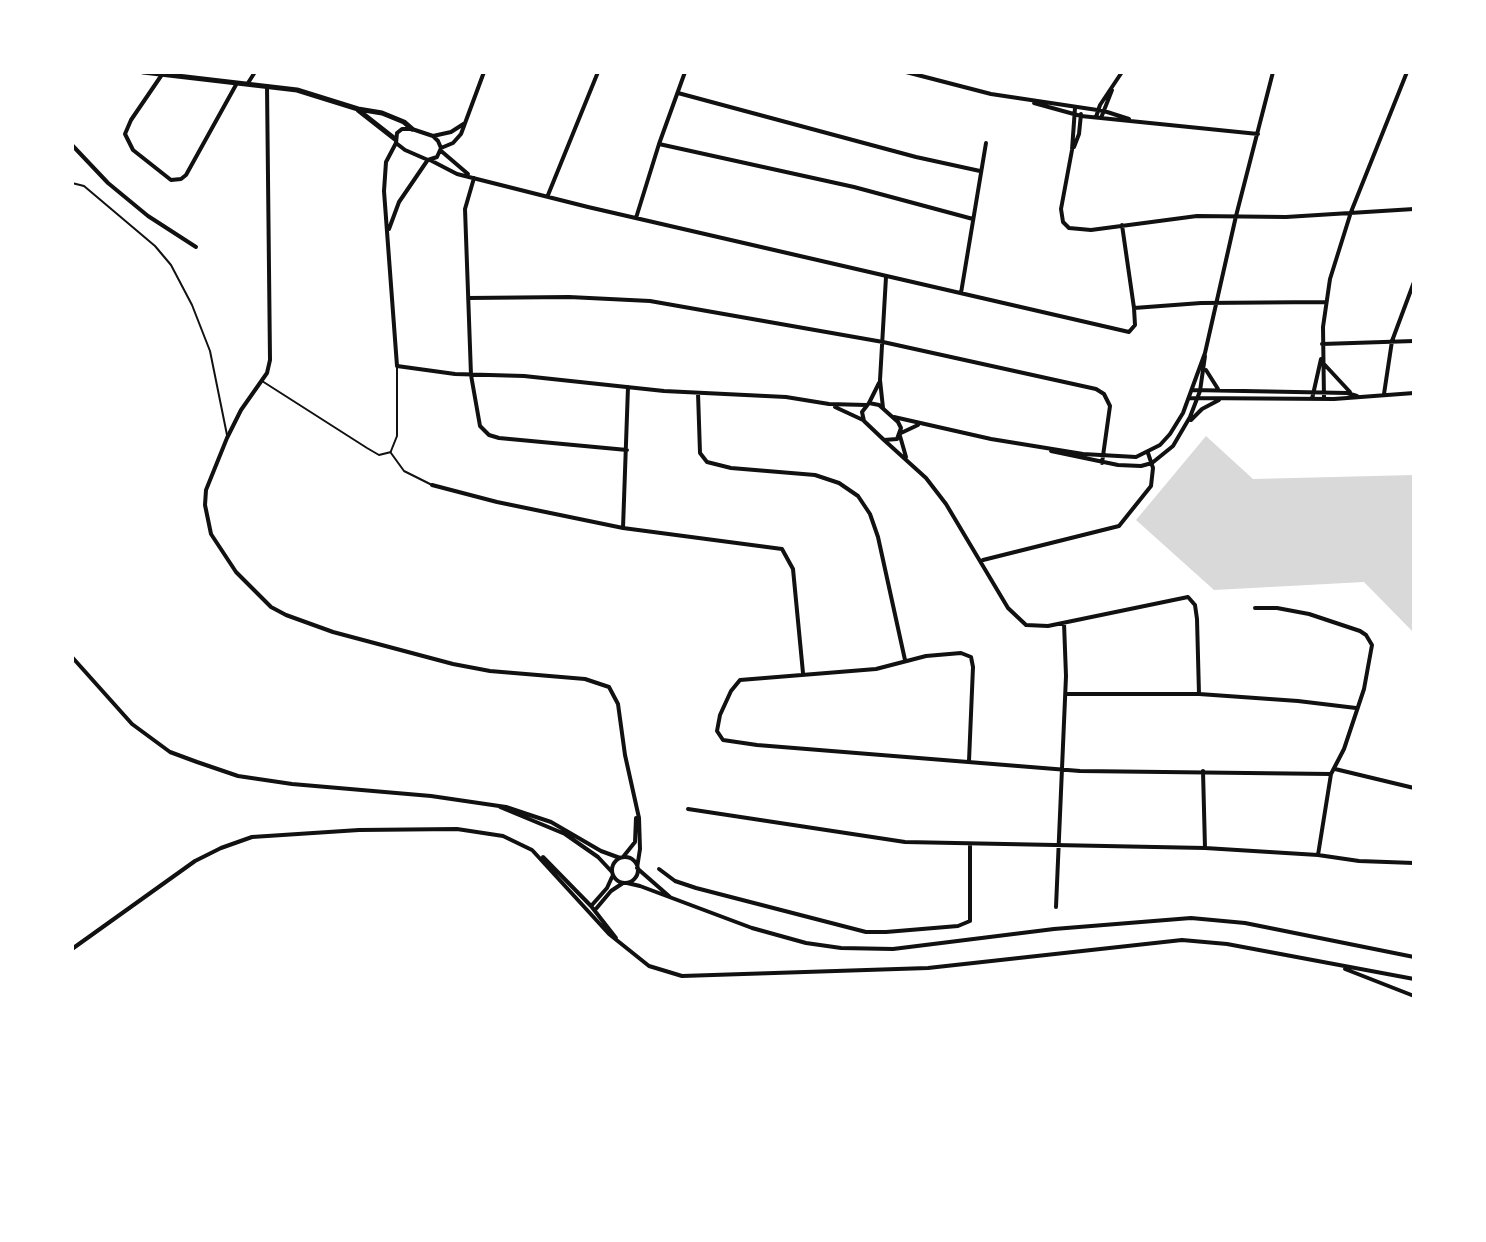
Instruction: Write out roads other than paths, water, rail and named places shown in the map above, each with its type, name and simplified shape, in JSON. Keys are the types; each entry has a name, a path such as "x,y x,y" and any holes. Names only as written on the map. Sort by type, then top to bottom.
{"street":[{"path":"143,72 248,83 316,95 358,109 382,113 433,136 451,132 467,121"},
{"path":"248,83 255,72"},
{"path":"388,232 399,202 429,160 457,139 467,121 484,72"},
{"path":"548,195 598,72"},
{"path":"636,218 685,72"},
{"path":"906,72 1073,115 1258,134"},
{"path":"1098,118 1122,72"},
{"path":"1044,449 1136,457 1148,453 1170,434 1189,398 1205,353 1273,72"},
{"path":"1323,396 1325,302 1351,212 1407,72"},
{"path":"161,76 125,134 133,150 171,180 186,175 237,83"},
{"path":"267,86 270,360 262,381 241,410 206,490 211,534 236,572 271,607 333,632 414,655 490,671 585,679 609,687 621,717 640,843 636,877 614,888 591,911"},
{"path":"678,93 916,157 980,171"},
{"path":"1032,102 1100,110 1129,119"},
{"path":"1075,108 1072,150 1061,209 1063,222 1069,228 1082,230 1197,216 1286,217 1414,209"},
{"path":"1072,150 1079,134 1081,108"},
{"path":"358,109 405,150 444,169 636,218 1125,332 1134,329 1134,308 1122,225"},
{"path":"412,129 400,130 389,153 385,176 397,366 428,372 535,377 698,393 786,397 829,404 877,404 900,425 907,459"},
{"path":"433,136 440,149 472,177"},
{"path":"961,293 986,143"},
{"path":"659,144 854,187 973,219"},
{"path":"72,145 108,183 139,209 196,247"},
{"path":"472,177 465,209 471,375 480,426 489,435 627,450"},
{"path":"883,408 880,380 886,277"},
{"path":"1384,394 1392,341 1414,282"},
{"path":"468,298 569,297 650,301 883,342 1101,392 1110,406 1102,463"},
{"path":"1134,308 1325,302"},
{"path":"1322,344 1414,341"},
{"path":"1184,428 1198,399 1205,353"},
{"path":"1313,396 1322,357"},
{"path":"1323,364 1352,394"},
{"path":"1205,366 1211,381 1220,391"},
{"path":"864,421 862,413 880,380"},
{"path":"623,528 628,387"},
{"path":"1192,390 1313,396"},
{"path":"698,393 699,446 702,458 707,462 731,468 815,475 839,483 858,496 870,514 878,537 905,660"},
{"path":"1189,398 1360,397 1414,393"},
{"path":"1323,396 1352,394 1360,397"},
{"path":"894,417 1102,463 1133,466 1152,463 1167,452 1202,409 1222,399"},
{"path":"829,404 864,421 926,478 946,504 1008,608 1020,622 1036,627 1064,623 1188,597 1195,605 1197,619 1199,694"},
{"path":"884,440 892,441 920,425"},
{"path":"982,561 1119,526 1151,486 1152,463 1148,453"},
{"path":"432,485 623,528 782,549 793,569 803,673"},
{"path":"1255,608 1277,608 1309,614 1366,635 1370,640 1372,652 1356,708 1331,774 1318,855"},
{"path":"1056,907 1065,694 1064,623"},
{"path":"969,761 973,687 971,657 965,653 905,660 876,669 745,678 736,682 720,715 718,735 728,742 786,749 1062,770 1331,774"},
{"path":"72,657 132,724 170,752 238,776 431,796 509,808 551,822 601,851 633,861 672,898"},
{"path":"1065,694 1199,694 1356,708"},
{"path":"1335,769 1414,788"},
{"path":"1203,771 1205,848"},
{"path":"500,807 557,830 598,857 625,883 636,884 779,936 823,946 858,950 910,948 1054,929 1191,918 1245,923 1414,957"},
{"path":"688,809 870,839 970,845 1205,848 1414,863"},
{"path":"591,911 607,888 613,864 635,842 637,812"},
{"path":"72,949 195,861 252,837 346,830 457,829 503,836 533,851 607,932 649,966 682,976 928,968 1182,940 1227,944 1414,979"},
{"path":"659,869 675,881 696,888 866,932 886,932 958,926 970,921 970,845"},
{"path":"1339,967 1414,996"},
{"path":"1396,989 1401,983 1398,977"}],"lane":[{"path":"72,183 84,186 155,246 171,265 192,305 210,351 228,437"},
{"path":"391,452 397,436 397,366"},
{"path":"262,381 379,455 391,452"},
{"path":"391,452 404,471 432,485"}]}
